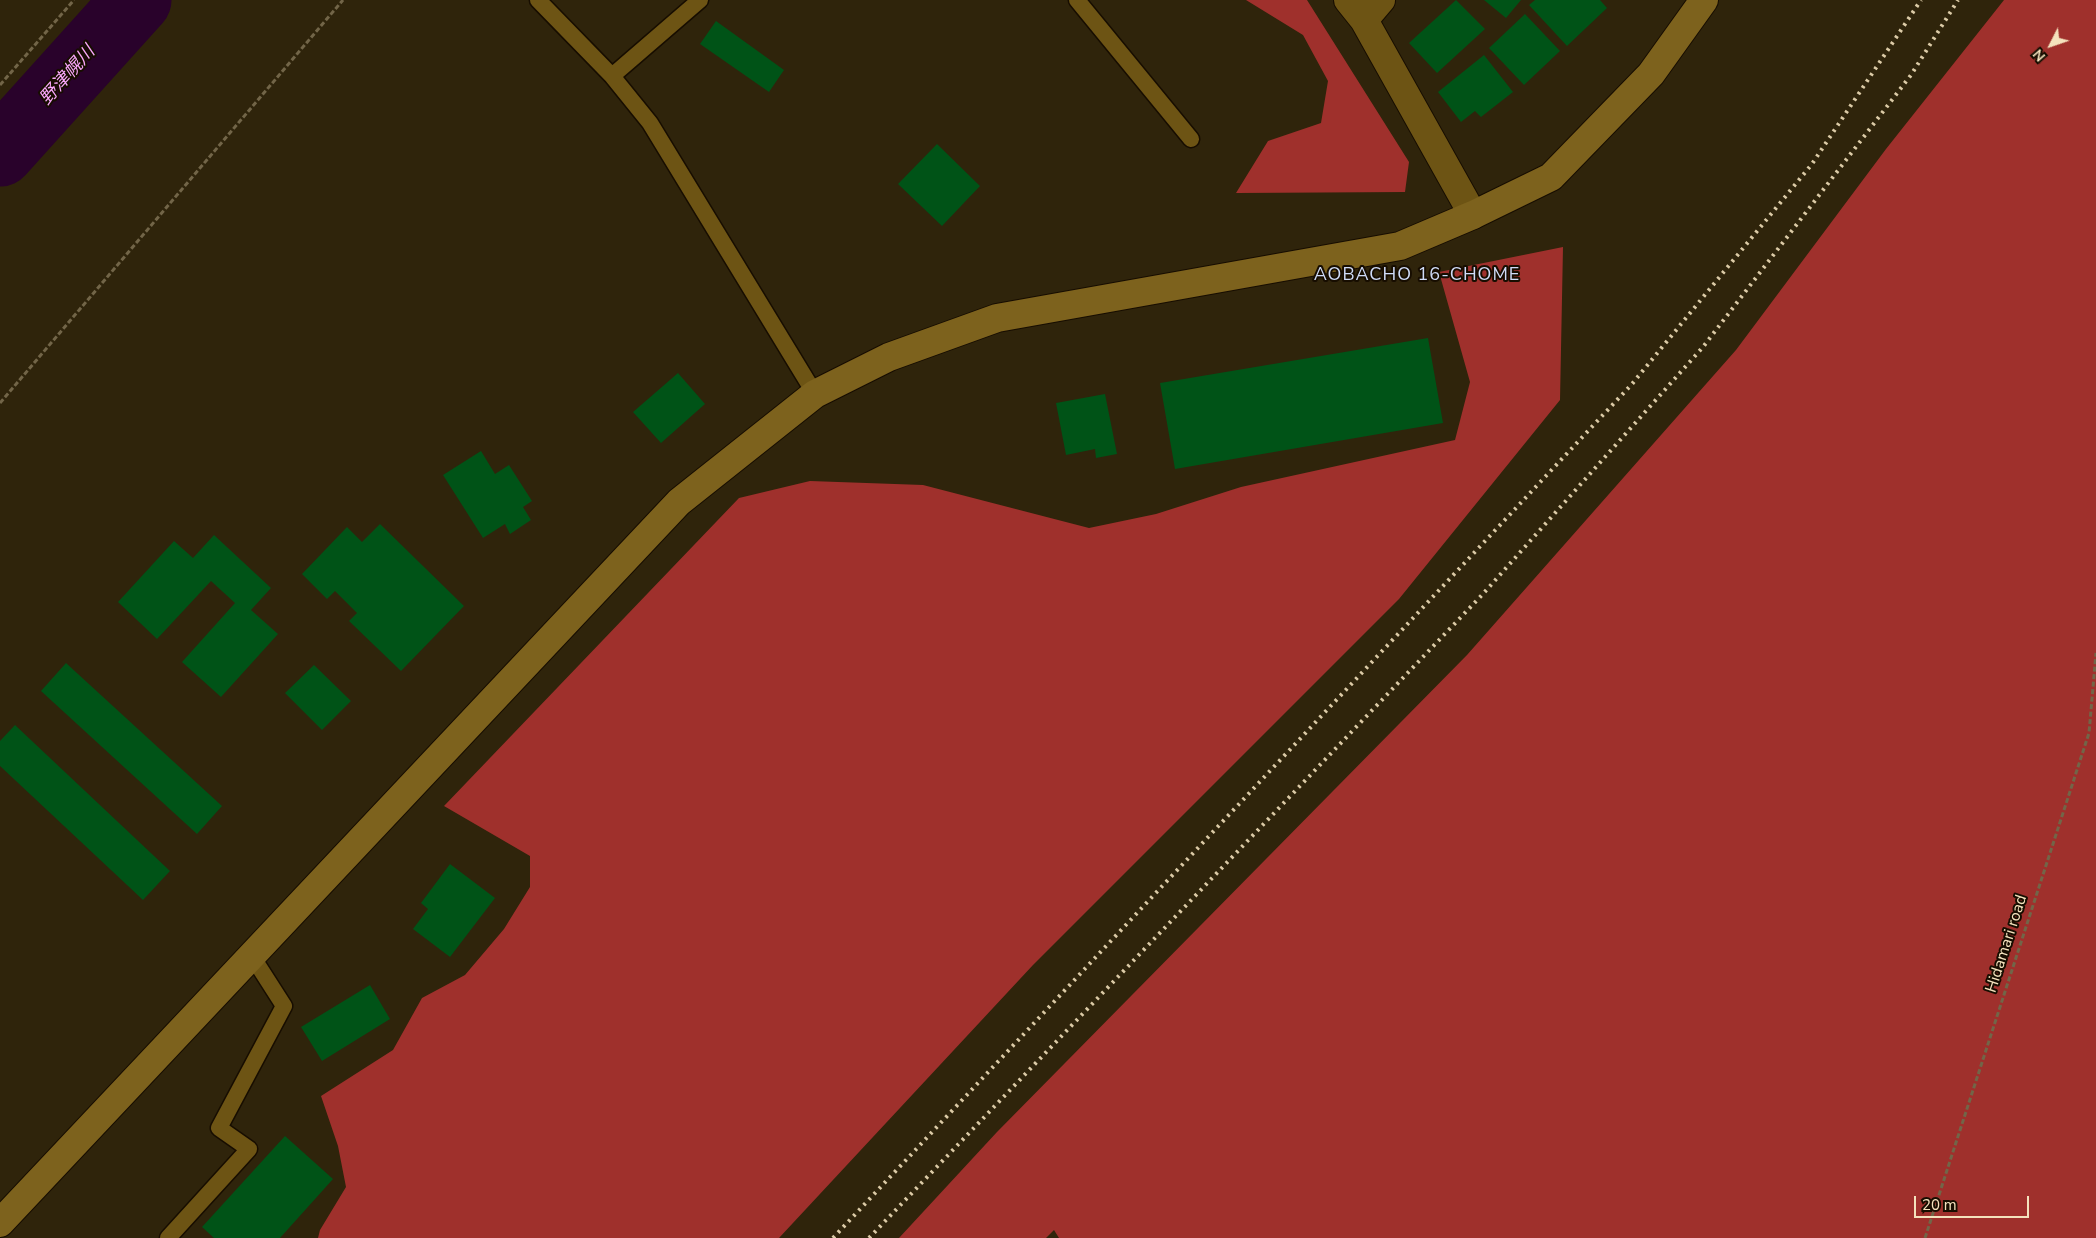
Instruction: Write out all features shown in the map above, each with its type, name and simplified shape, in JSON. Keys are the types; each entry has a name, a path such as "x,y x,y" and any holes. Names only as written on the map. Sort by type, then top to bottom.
{"street":[{"path":"0,1223 679,502 814,394 889,357 997,318 1400,246 1473,215 1551,176 1651,74 1704,0"},
{"path":"1364,7 1473,215"}],"lane":[{"path":"538,0 612,76 650,123 814,394"},
{"path":"612,76 700,0"},
{"path":"1077,0 1191,139"},
{"path":"168,1238 250,1149 219,1128 284,1006 252,956"}],"path":[{"path":"0,85 74,0"},
{"path":"0,403 343,0"},
{"name":"Hidamari road","path":"1925,1238 2089,733 2096,653"}],"shaded area":[{"path":"1246,0 1307,0 1409,162 1405,192 1236,193 1268,141 1321,123 1328,81 1303,35"},
{"path":"2004,0 2096,0 2096,1238 1059,1238 1054,1230 1046,1238 899,1238 997,1132 1467,655 1736,350 1886,149"},
{"path":"1563,247 1560,400 1399,599 1033,965 779,1238 318,1238 320,1230 346,1187 338,1146 321,1096 393,1050 422,998 465,975 504,929 530,887 530,856 444,806 739,498 810,481 923,485 1089,528 1156,514 1241,487 1455,440 1470,382 1439,272"}],"building":[{"path":"1456,0 1485,29 1437,73 1409,43"},
{"path":"1484,0 1521,0 1506,18"},
{"path":"1535,0 1600,0 1607,8 1567,46 1529,5"},
{"path":"1525,14 1560,51 1524,85 1489,48"},
{"path":"716,21 784,70 769,92 700,44"},
{"path":"1484,55 1513,92 1481,117 1475,111 1461,122 1438,92"},
{"path":"937,144 980,186 942,226 898,184"},
{"path":"1428,338 1443,423 1175,469 1160,383"},
{"path":"678,373 705,404 661,443 633,412"},
{"path":"1105,394 1117,454 1096,458 1095,449 1066,455 1056,403"},
{"path":"481,451 495,474 509,465 532,501 523,507 531,520 510,534 505,524 483,538 443,475"},
{"path":"380,524 464,606 401,671 349,621 357,613 335,591 327,599 302,574 347,527 362,542"},
{"path":"214,535 271,588 251,610 278,634 221,697 182,662 235,603 211,581 157,639 118,602 174,541 193,558"},
{"path":"66,663 222,806 197,834 41,691"},
{"path":"314,665 351,701 322,730 285,693"},
{"path":"15,725 170,871 143,900 0,766 0,741"},
{"path":"450,864 495,898 450,957 413,929 428,909 421,903"},
{"path":"370,985 390,1019 322,1061 301,1027"},
{"path":"285,1136 333,1179 280,1238 214,1238 202,1227"}],"waterway":[{"name":"野津幌川","path":"0,152 137,0"}],"railway":[{"path":"833,1238 1632,384 1812,164 1921,0"},
{"path":"869,1238 1482,595 1703,347 1911,75 1958,0"}],"district":[{"name":"AOBACHO 16-CHOME","path":"1417,276"}]}
